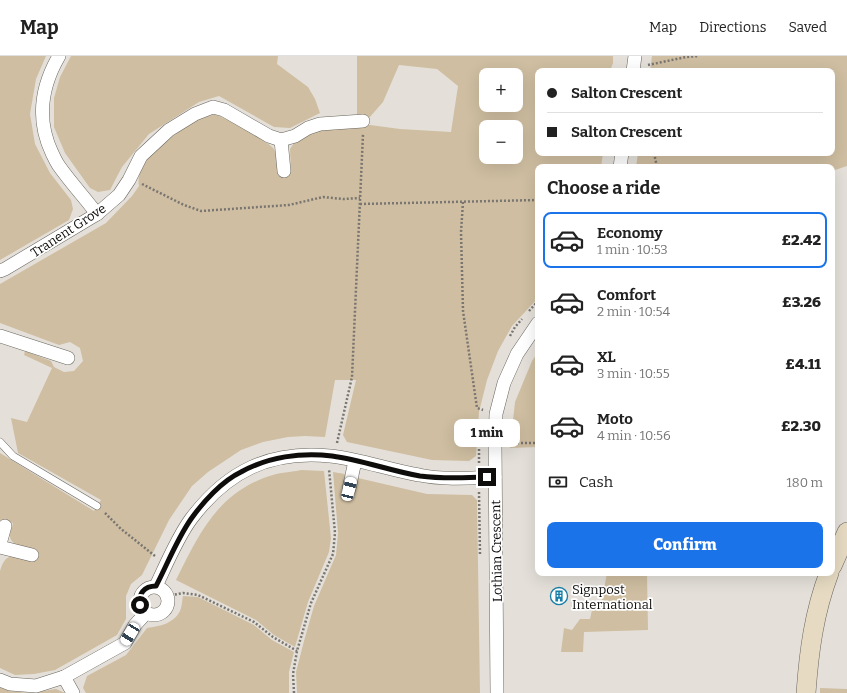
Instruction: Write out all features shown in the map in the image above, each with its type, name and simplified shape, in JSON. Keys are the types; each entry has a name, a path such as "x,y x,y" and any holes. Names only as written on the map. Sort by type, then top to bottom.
{"street":[{"path":"59,56 51,70 44,94 42,118 48,143 58,165 97,214"},
{"path":"633,68 635,56"},
{"name":"Tranent Grove","path":"0,270 12,265 97,214 119,195 129,180 141,156 169,130 195,114 213,107 224,110 269,136 281,140"},
{"path":"284,171 281,140 295,136 308,128 320,124 363,121"},
{"name":"Lothian Crescent","path":"497,693 495,477 496,414 504,383 517,354 535,327"},
{"path":"0,336 68,358"},
{"path":"156,586 190,520 213,492 240,472 273,459 305,454 331,456 431,477 495,477"},
{"path":"349,489 355,461"},
{"path":"5,526 0,546 32,555"},
{"path":"835,559 847,532"},
{"path":"806,693 809,650 816,616 828,576"},
{"path":"156,586 161,588 167,596 168,601 165,610 156,615 146,613 140,605 140,596 147,588 156,586"},
{"path":"0,680 10,684 36,686 64,677 125,642 135,625 146,613"},
{"path":"64,677 73,693"}],"lane":[{"path":"0,442 12,456 97,506"}],"path":[{"path":"648,65 686,57 699,56"},
{"path":"294,693 293,674 297,651 311,603 333,554 335,533 329,474 331,456 338,442 352,377 363,121"},
{"path":"129,180 139,182 184,205 201,211 289,204 323,197 343,199 360,198"},
{"path":"360,204 535,200"},
{"path":"463,202 461,232 463,311 477,408 483,410"},
{"path":"508,436 508,443 535,443"},
{"path":"97,506 155,556"},
{"path":"167,596 182,593 198,595 254,622 273,637 297,651"}],"shaded area":[{"path":"0,56 46,56 36,79 30,114 35,144 50,173 71,200 73,209 69,220 0,260"},
{"path":"71,56 278,56 277,64 308,87 315,99 320,113 290,128 274,127 219,96 199,102 149,134 122,167 110,190 98,192 90,188 65,153 54,127 54,98 60,77"},
{"path":"357,56 613,56 611,68 535,68 535,156 603,156 601,164 535,164 535,301 512,326 498,351 487,380 479,412 476,456 469,461 432,460 347,442 343,435 356,380 335,380 325,437 288,437 263,442 241,450 208,472 192,486 169,520 142,575 131,584 126,596 126,619 117,635 55,670 34,674 15,675 0,668 0,571 2,564 5,560 12,557 32,561 35,550 20,546 13,542 10,536 13,523 0,520 0,453 94,511 101,500 18,453 11,418 27,422 52,368 24,355 25,351 51,361 54,367 64,372 74,371 83,361 80,348 70,342 59,345 0,323 0,284 106,223 132,196 139,186 141,169 147,160 168,140 188,126 207,116 214,115 226,119 246,129 264,141 274,149 277,158 278,173 291,172 290,149 296,140 322,129 370,125 400,129 451,132 458,86 437,69 399,65 383,102 369,118 357,116"},
{"path":"652,56 847,56 847,166 835,170 835,164 636,164 638,156 835,156 835,68 650,68"},
{"path":"535,356 535,447 510,448 515,402"},
{"path":"301,470 324,471 331,538 329,552 308,602 295,647 274,635 256,620 176,580 202,531 212,516 224,503 254,482 276,474"},
{"path":"333,472 345,474 343,487 355,490 358,478 427,494 472,495 477,500 480,693 297,693 296,672 304,641 314,606 336,555 338,533"},
{"path":"606,576 647,576 648,630 584,632 583,652 561,652 564,628 572,630 580,619 590,619 592,610 600,610"},
{"path":"183,596 198,597 254,625 272,640 294,652 289,672 289,693 86,693 83,688 87,676 126,655 147,628 170,622 174,619 181,609"},
{"path":"0,687 9,691 30,693 0,693"},
{"path":"820,688 847,689 847,693 820,693"},
{"path":"56,689 65,693 30,693"}],"place":[{"name":"Signpost International","path":"559,596"}],"route":[{"path":"140,605 139,600 143,591 151,586 156,586 190,520 213,492 240,472 273,459 305,454 331,456 420,476 437,478 487,477"}]}
